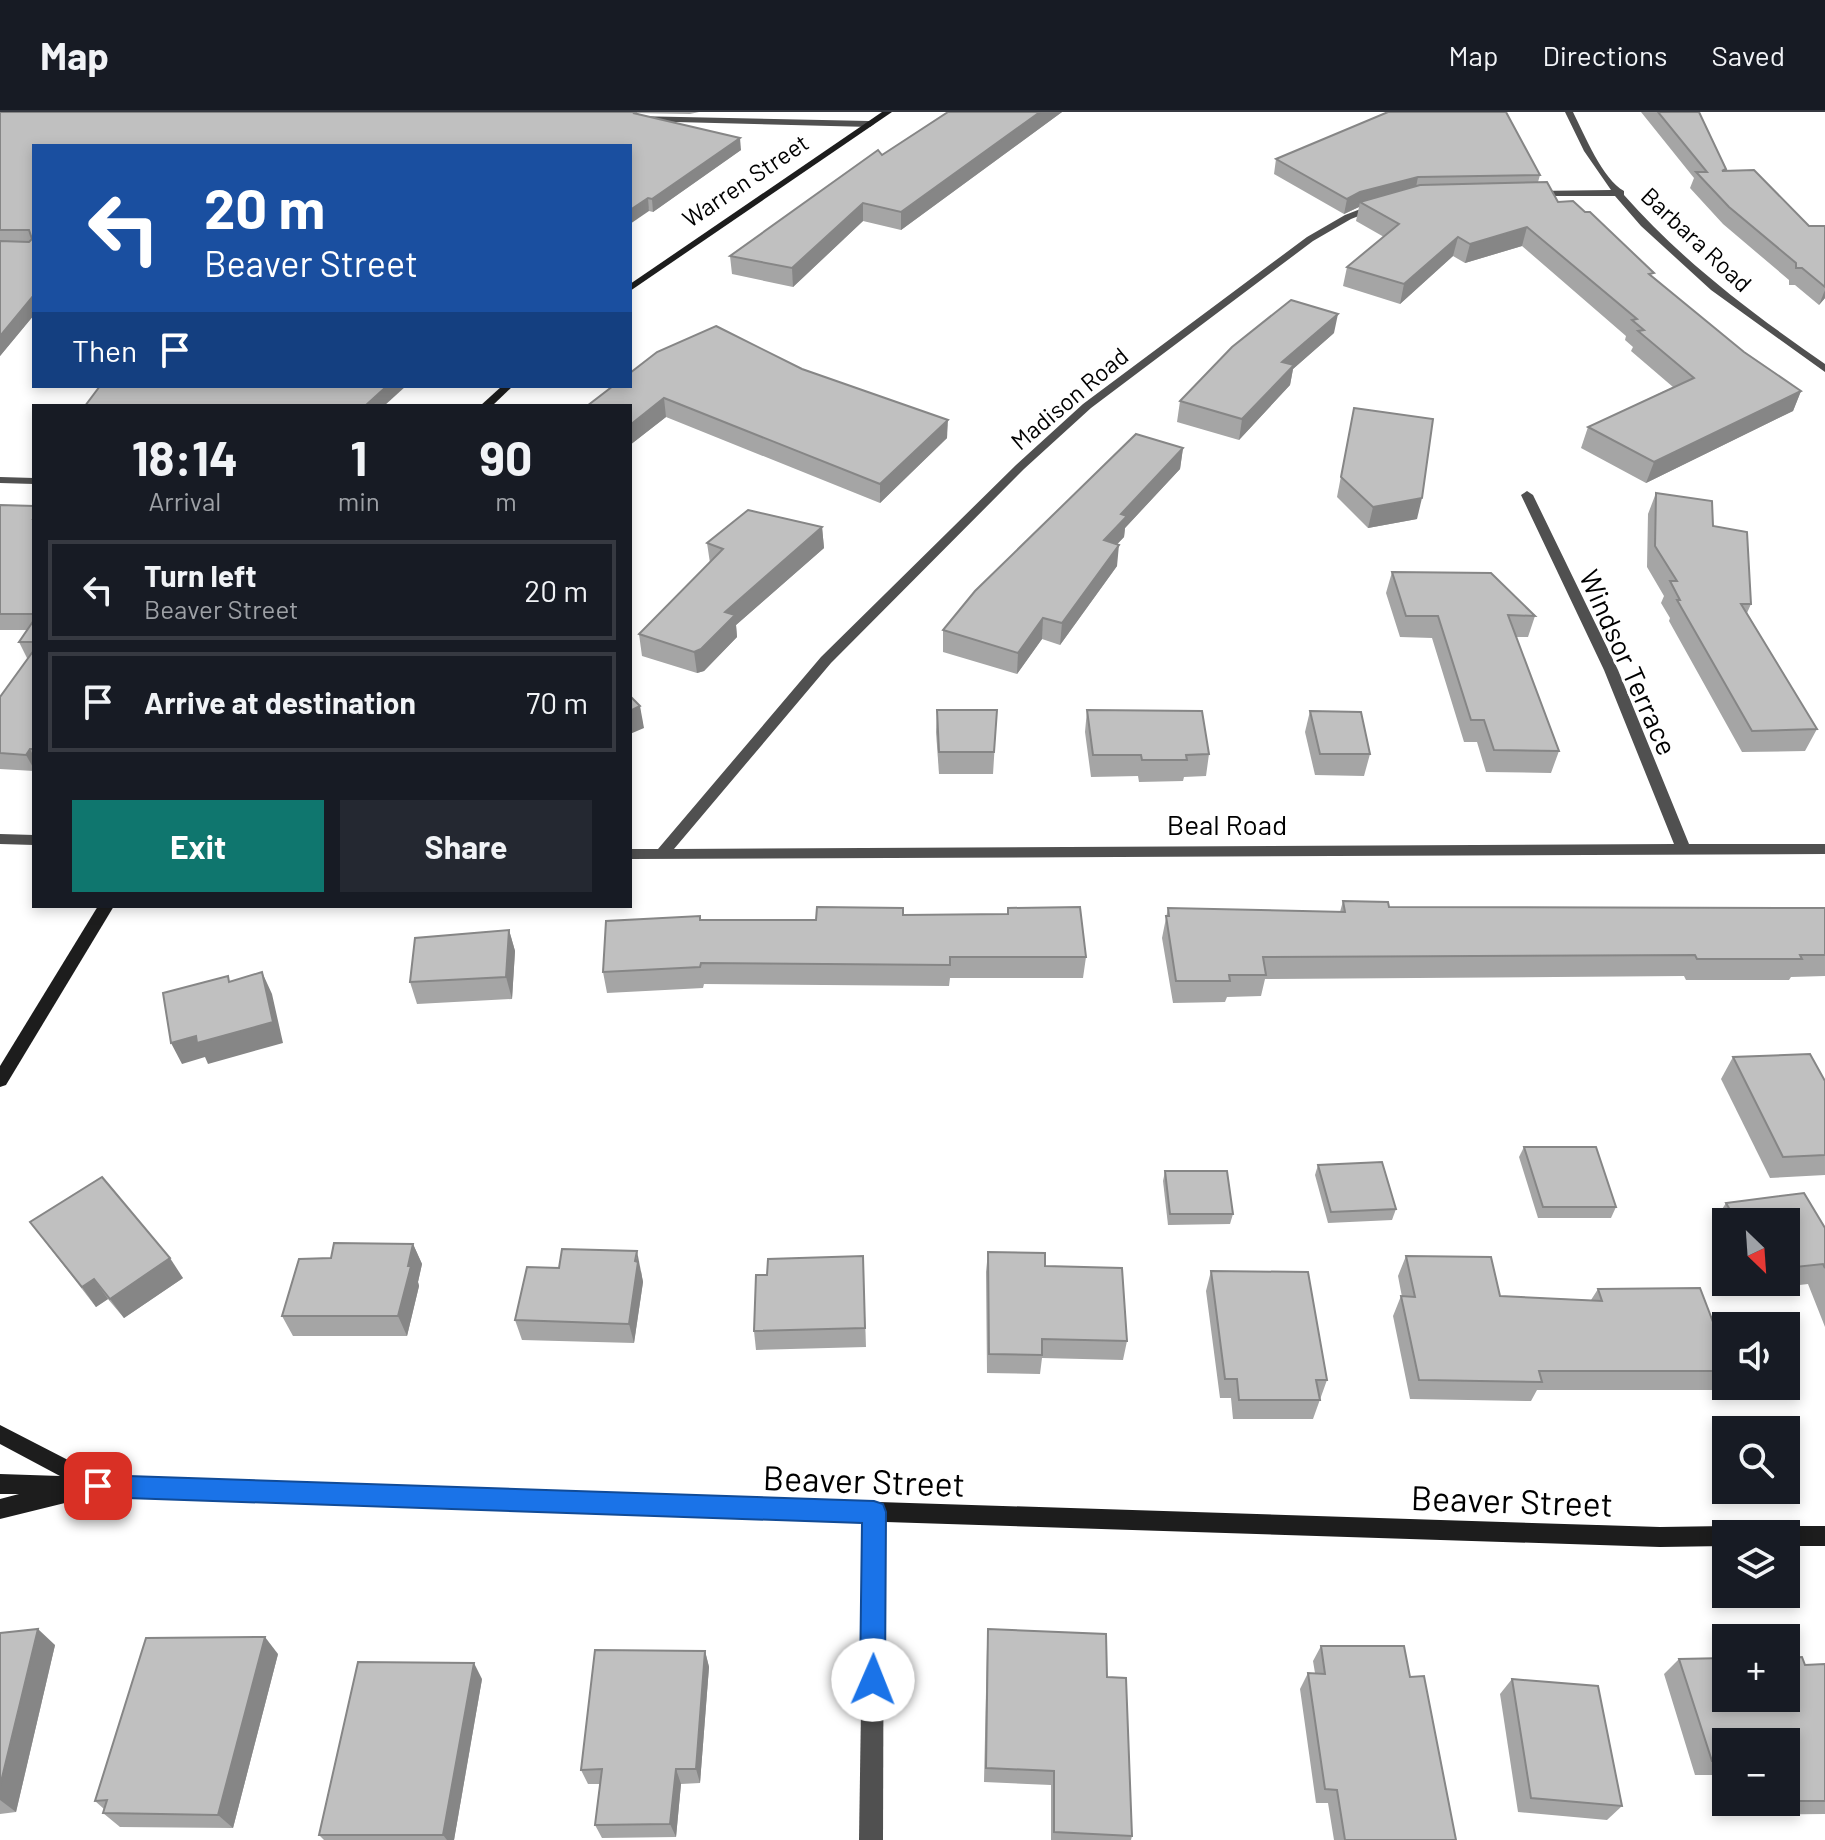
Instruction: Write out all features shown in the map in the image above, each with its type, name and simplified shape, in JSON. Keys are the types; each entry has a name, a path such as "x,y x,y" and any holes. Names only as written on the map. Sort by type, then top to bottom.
{"main road":[{"name":"Warren Street","path":"632,286 647,270 888,112"},
{"path":"487,404 506,388"},
{"path":"0,1080 105,908"},
{"path":"0,1434 98,1486"},
{"name":"Beaver Street","path":"0,1484 1644,1537 1712,1536"},
{"path":"0,1509 98,1486"},
{"path":"1800,1536 1825,1536"}],"street":[{"name":"Barbara Road","path":"1569,112 1590,153 1660,237 1707,280 1825,369"},
{"path":"628,118 870,124"},
{"path":"1515,194 1621,193"},
{"name":"Madison Road","path":"663,852 826,660 1043,445 1087,406 1310,239 1348,217 1385,204"},
{"path":"0,480 32,481"},
{"name":"Windsor Terrace","path":"1527,495 1611,670 1683,849"},
{"path":"0,839 32,840"},
{"name":"Beal Road","path":"632,854 1825,849"},
{"path":"871,1840 874,1512"}],"building":[{"path":"0,112 637,112 633,113 740,138 652,199 648,198 632,209 632,144 32,144 32,239 29,230 0,230"},
{"path":"948,112 1040,112 901,212 863,203 792,268 730,256 878,150 882,155"},
{"path":"1388,112 1506,112 1540,175 1418,177 1360,192 1347,199 1276,159"},
{"path":"1658,112 1699,112 1726,169 1722,171 1754,170 1809,226 1825,226 1825,287 1802,268 1796,268 1796,263 1729,207 1696,172 1707,172"},
{"path":"1547,182 1558,202 1573,201 1585,212 1590,212 1654,273 1649,274 1744,352 1801,391 1654,462 1588,427 1694,378 1638,331 1644,330 1632,320 1637,319 1527,227 1470,244 1458,237 1404,284 1347,267 1399,224 1360,202 1420,185"},
{"path":"32,239 32,297 0,336 0,241 29,242"},
{"path":"1291,300 1338,314 1282,362 1294,365 1242,419 1180,401 1232,347"},
{"path":"716,326 802,369 948,420 880,484 664,398 632,423 632,404 590,404 610,388 632,388 632,371 657,352"},
{"path":"98,388 385,388 367,404 86,404"},
{"path":"1354,408 1433,419 1422,498 1373,507 1341,477"},
{"path":"1136,434 1183,448 1121,514 1127,516 1104,540 1119,545 1062,623 1043,618 1018,653 943,630 975,591"},
{"path":"1656,493 1712,501 1713,526 1747,532 1751,604 1741,604 1817,729 1752,731 1677,600 1680,600 1670,581 1677,581 1655,546"},
{"path":"0,505 32,506 32,614 0,614"},
{"path":"748,510 822,527 725,612 735,615 701,649 694,652 639,634 723,549 707,543"},
{"path":"1392,572 1491,573 1535,616 1508,615 1559,751 1494,750 1484,720 1471,720 1438,616 1406,616"},
{"path":"32,623 32,642 19,642"},
{"path":"32,653 32,749 26,755 0,753 0,697"},
{"path":"632,698 640,706 632,710"},
{"path":"937,710 997,710 994,752 939,752"},
{"path":"1087,710 1202,711 1209,754 1186,755 1187,760 1142,760 1141,755 1093,755"},
{"path":"1310,711 1361,712 1370,754 1320,754"},
{"path":"1343,901 1388,902 1389,907 1825,908 1825,955 1800,955 1802,959 1697,959 1695,955 1263,957 1266,975 1229,975 1230,981 1176,981 1166,916 1169,916 1168,908 1345,912"},
{"path":"817,907 903,908 903,915 1008,914 1008,908 1080,907 1086,957 950,957 950,965 701,963 700,967 603,972 606,921 700,916 700,920 816,920"},
{"path":"509,930 506,977 410,982 415,938"},
{"path":"262,972 273,1022 197,1043 196,1036 171,1043 163,993 228,976 229,982"},
{"path":"1810,1054 1825,1081 1825,1155 1783,1157 1733,1057"},
{"path":"1524,1147 1596,1147 1616,1207 1543,1207"},
{"path":"1382,1162 1396,1209 1331,1212 1318,1165"},
{"path":"1165,1171 1227,1171 1233,1214 1170,1214"},
{"path":"102,1177 170,1258 110,1299 94,1279 82,1287 30,1222"},
{"path":"1804,1193 1825,1228 1825,1268 1823,1264 1800,1266 1800,1208 1729,1208 1726,1203"},
{"path":"334,1243 413,1244 408,1266 411,1266 398,1316 282,1316 299,1259 331,1258"},
{"path":"562,1249 637,1251 629,1324 515,1320 527,1267 559,1268"},
{"path":"988,1252 1045,1253 1045,1266 1122,1268 1127,1341 1042,1339 1042,1355 989,1354"},
{"path":"863,1256 865,1328 754,1331 756,1275 767,1275 768,1259"},
{"path":"1406,1256 1491,1257 1500,1296 1602,1301 1598,1289 1700,1288 1712,1319 1712,1371 1539,1371 1542,1382 1419,1380 1401,1296 1415,1297"},
{"path":"1211,1271 1308,1272 1327,1380 1316,1380 1320,1400 1239,1400 1237,1379 1225,1379"},
{"path":"38,1629 0,1786 0,1633"},
{"path":"988,1629 1106,1634 1107,1677 1126,1678 1132,1836 1054,1832 1054,1771 986,1768"},
{"path":"265,1637 218,1815 103,1813 107,1800 95,1801 146,1638"},
{"path":"1321,1646 1404,1646 1410,1677 1424,1676 1456,1840 1345,1840 1337,1790 1325,1789 1308,1673 1325,1674"},
{"path":"595,1650 705,1651 696,1769 676,1769 670,1824 595,1825 602,1769 581,1770"},
{"path":"1800,1657 1805,1665 1825,1664 1825,1801 1800,1801 1800,1728 1712,1728 1712,1761 1679,1659 1712,1658 1712,1712 1800,1712"},
{"path":"358,1662 474,1663 443,1835 319,1835"},
{"path":"1512,1679 1598,1686 1622,1806 1531,1798"}],"route":[{"path":"98,1486 874,1512 873,1680"}]}
